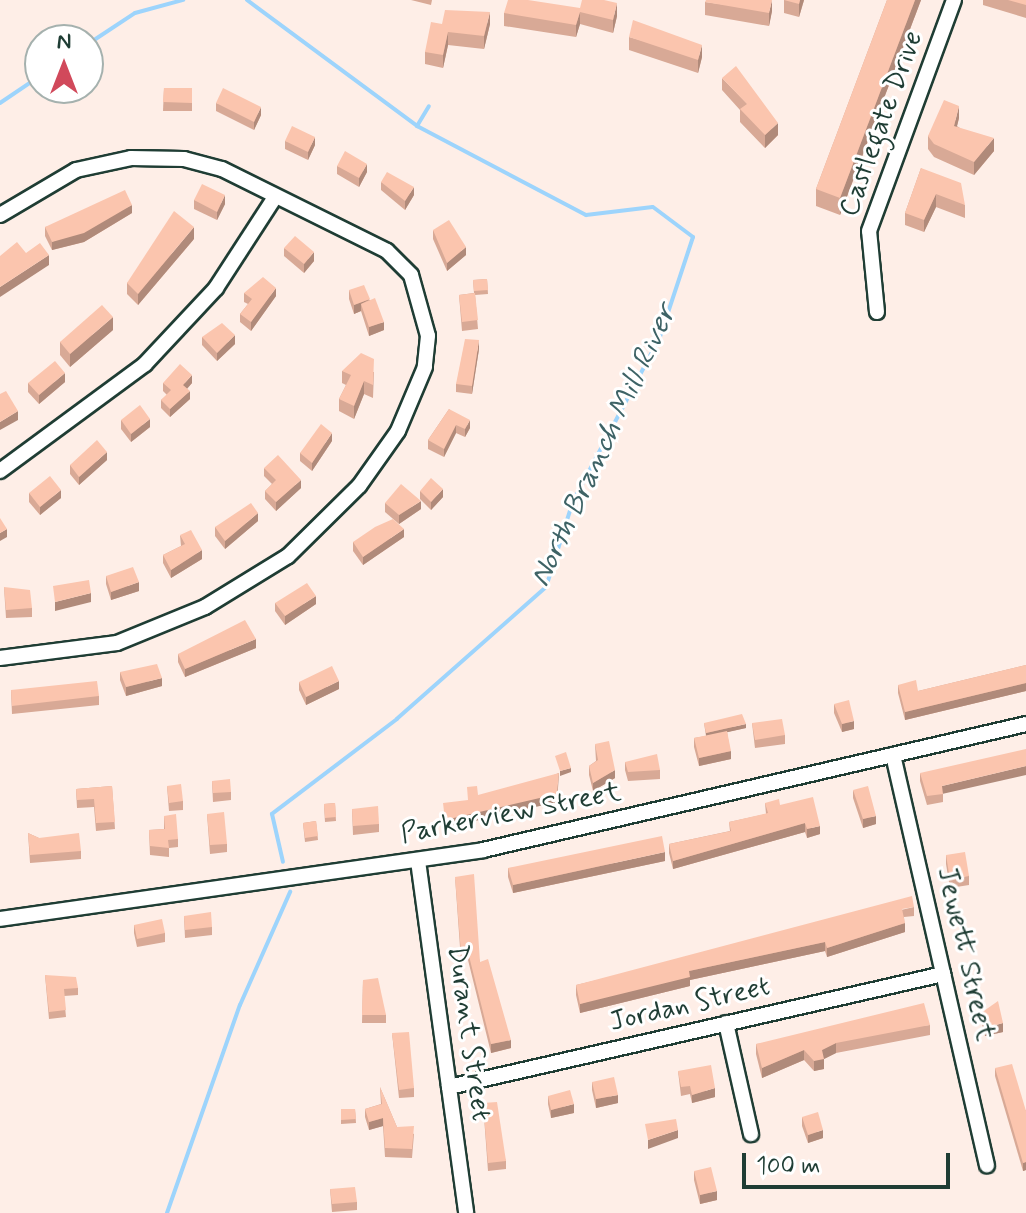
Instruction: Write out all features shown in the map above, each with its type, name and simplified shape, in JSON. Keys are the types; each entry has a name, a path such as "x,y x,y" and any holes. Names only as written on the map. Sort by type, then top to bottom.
{"street":[{"name":"Castlegate Drive","path":"877,312 869,231 954,0"},
{"path":"0,215 76,170 131,158 184,159 351,229 411,275 428,336 421,378 398,431 318,529 234,591 117,643 0,658"},
{"path":"0,471 145,364 216,288 275,197"},
{"name":"Parkerview Street","path":"0,919 418,861 1026,724"},
{"name":"Jewett Street","path":"893,755 987,1165"},
{"name":"Durant Street","path":"418,861 466,1213"},
{"name":"Jordan Street","path":"449,1087 943,974"},
{"path":"726,1023 751,1134"}],"building":[{"path":"508,0 580,8 582,0 617,3 613,20 580,12 576,25 504,13"},
{"path":"706,0 772,0 769,13"},
{"path":"887,0 915,0 840,198 816,189"},
{"path":"1008,0 1026,0 1026,5"},
{"path":"445,10 490,12 484,36 448,32 443,55 425,52 431,22 442,24"},
{"path":"633,20 702,45 698,60 629,37"},
{"path":"736,66 778,123 765,135 740,109 747,104 722,78"},
{"path":"164,88 192,88 192,103 163,102"},
{"path":"223,88 261,107 254,122 216,103"},
{"path":"944,100 959,106 954,126 994,138 974,162 934,144 928,136"},
{"path":"292,126 315,137 308,152 285,141"},
{"path":"345,151 367,164 359,178 337,166"},
{"path":"921,168 961,183 965,205 936,194 924,220 905,213"},
{"path":"387,172 414,187 405,201 381,182"},
{"path":"202,184 225,195 217,212 194,200"},
{"path":"125,190 132,205 84,233 52,242 45,227"},
{"path":"174,211 194,227 138,294 127,283"},
{"path":"449,220 466,247 447,263 433,230"},
{"path":"295,236 314,252 304,264 284,248"},
{"path":"17,242 26,253 40,243 49,255 0,287 0,256"},
{"path":"263,277 276,288 251,322 240,314 252,299 244,293"},
{"path":"487,279 488,290 474,291 473,280"},
{"path":"364,285 370,299 354,305 349,290"},
{"path":"475,293 478,320 462,322 459,295"},
{"path":"375,298 384,322 369,327 361,304"},
{"path":"102,305 113,317 70,354 60,342"},
{"path":"222,323 235,335 217,353 202,337"},
{"path":"465,339 479,340 472,386 456,384"},
{"path":"361,353 374,359 373,385 364,381 354,406 339,399 351,375 342,371"},
{"path":"55,361 65,373 39,395 28,383"},
{"path":"180,364 192,375 183,385 190,391 170,409 161,400 171,390 163,383"},
{"path":"6,391 18,411 0,422 0,394"},
{"path":"140,405 150,419 131,434 121,420"},
{"path":"449,409 470,420 465,429 456,425 444,449 428,440"},
{"path":"321,424 332,433 312,463 300,453"},
{"path":"97,440 107,452 79,477 70,465"},
{"path":"278,455 301,480 276,502 265,491 276,480 264,468"},
{"path":"50,476 61,490 40,507 29,493"},
{"path":"431,478 443,489 431,502 420,491"},
{"path":"401,484 421,501 399,515 385,503"},
{"path":"251,503 258,513 225,541 215,527"},
{"path":"0,518 7,529 0,533"},
{"path":"393,519 404,529 363,557 353,542"},
{"path":"191,530 202,550 171,570 163,555 185,544 180,535"},
{"path":"133,567 139,582 111,592 106,576"},
{"path":"89,580 91,593 55,602 53,586"},
{"path":"307,583 316,596 285,616 275,603"},
{"path":"4,587 30,590 32,608 6,610"},
{"path":"245,620 256,639 185,669 178,654"},
{"path":"157,664 162,678 126,687 120,672"},
{"path":"1026,665 1026,683 905,712 898,685 916,680 918,691"},
{"path":"332,666 339,681 306,697 299,682"},
{"path":"97,681 99,696 12,706 11,690"},
{"path":"849,700 854,721 842,724 834,704"},
{"path":"742,714 746,724 706,733 704,723"},
{"path":"782,719 785,735 755,740 752,723"},
{"path":"727,731 731,751 699,758 694,738"},
{"path":"609,741 615,770 593,783 589,766 598,760 595,744"},
{"path":"1026,749 1026,766 942,786 943,794 927,796 920,773"},
{"path":"566,752 571,768 560,771 555,756"},
{"path":"657,754 660,770 628,772 625,762"},
{"path":"559,773 557,794 445,820 443,803 468,800 467,787 477,786 478,795"},
{"path":"230,779 231,792 213,793 212,781"},
{"path":"181,784 183,801 169,803 167,786"},
{"path":"112,786 115,822 96,823 94,799 77,800 76,789"},
{"path":"868,786 876,816 863,819 853,790"},
{"path":"813,797 820,826 807,829 805,823 673,861 669,844 731,831 729,822 768,813 765,803 779,799 780,805"},
{"path":"335,803 336,817 325,818 324,804"},
{"path":"378,806 379,824 353,826 352,809"},
{"path":"224,812 227,844 210,845 207,814"},
{"path":"176,814 178,839 168,840 169,848 150,846 149,830 165,829 164,816"},
{"path":"316,821 318,836 305,838 303,823"},
{"path":"28,833 39,838 79,833 81,851 30,855"},
{"path":"662,836 665,852 513,885 508,868"},
{"path":"965,852 969,876 950,880 946,855"},
{"path":"474,874 480,962 488,959 511,1040 491,1044 468,952 461,953 455,877"},
{"path":"912,896 914,907 902,909 905,923 827,948 825,942 689,971 690,977 580,1004 576,985"},
{"path":"211,912 212,927 185,930 184,916"},
{"path":"162,919 165,933 137,939 134,925"},
{"path":"45,975 76,977 78,988 64,989 66,1010 49,1012"},
{"path":"378,978 386,1015 362,1015 363,980"},
{"path":"998,1001 1003,1023 985,1028 981,1013"},
{"path":"924,1003 930,1025 836,1043 822,1050 824,1059 814,1061 804,1050 762,1068 756,1044"},
{"path":"409,1032 414,1088 399,1090 392,1033"},
{"path":"1012,1064 1026,1111 1026,1162 1023,1163 995,1068"},
{"path":"711,1065 715,1088 692,1095 690,1086 681,1087 678,1071"},
{"path":"614,1077 618,1095 596,1099 592,1082"},
{"path":"380,1087 397,1127 414,1126 412,1149 385,1148 383,1118 369,1122 365,1109 382,1104"},
{"path":"570,1090 574,1104 551,1110 548,1096"},
{"path":"497,1102 506,1161 488,1163 483,1103"},
{"path":"341,1109 355,1109 356,1119 341,1120"},
{"path":"818,1112 823,1130 808,1135 802,1117"},
{"path":"676,1119 678,1130 648,1140 645,1124"},
{"path":"711,1167 717,1191 700,1195 694,1171"},
{"path":"355,1187 357,1202 332,1204 330,1189"}],"waterway":[{"name":"North Branch Mill River","path":"104,33 135,13 183,0"},
{"name":"North Branch Mill River","path":"247,0 417,126 586,215 653,207 693,237 660,337 573,501 546,587 397,719 272,814 283,862"},
{"name":"North Branch Mill River","path":"0,103 24,87"},
{"path":"417,126 429,106"},
{"name":"North Branch Mill River","path":"167,1213 240,1005 290,892"}]}
